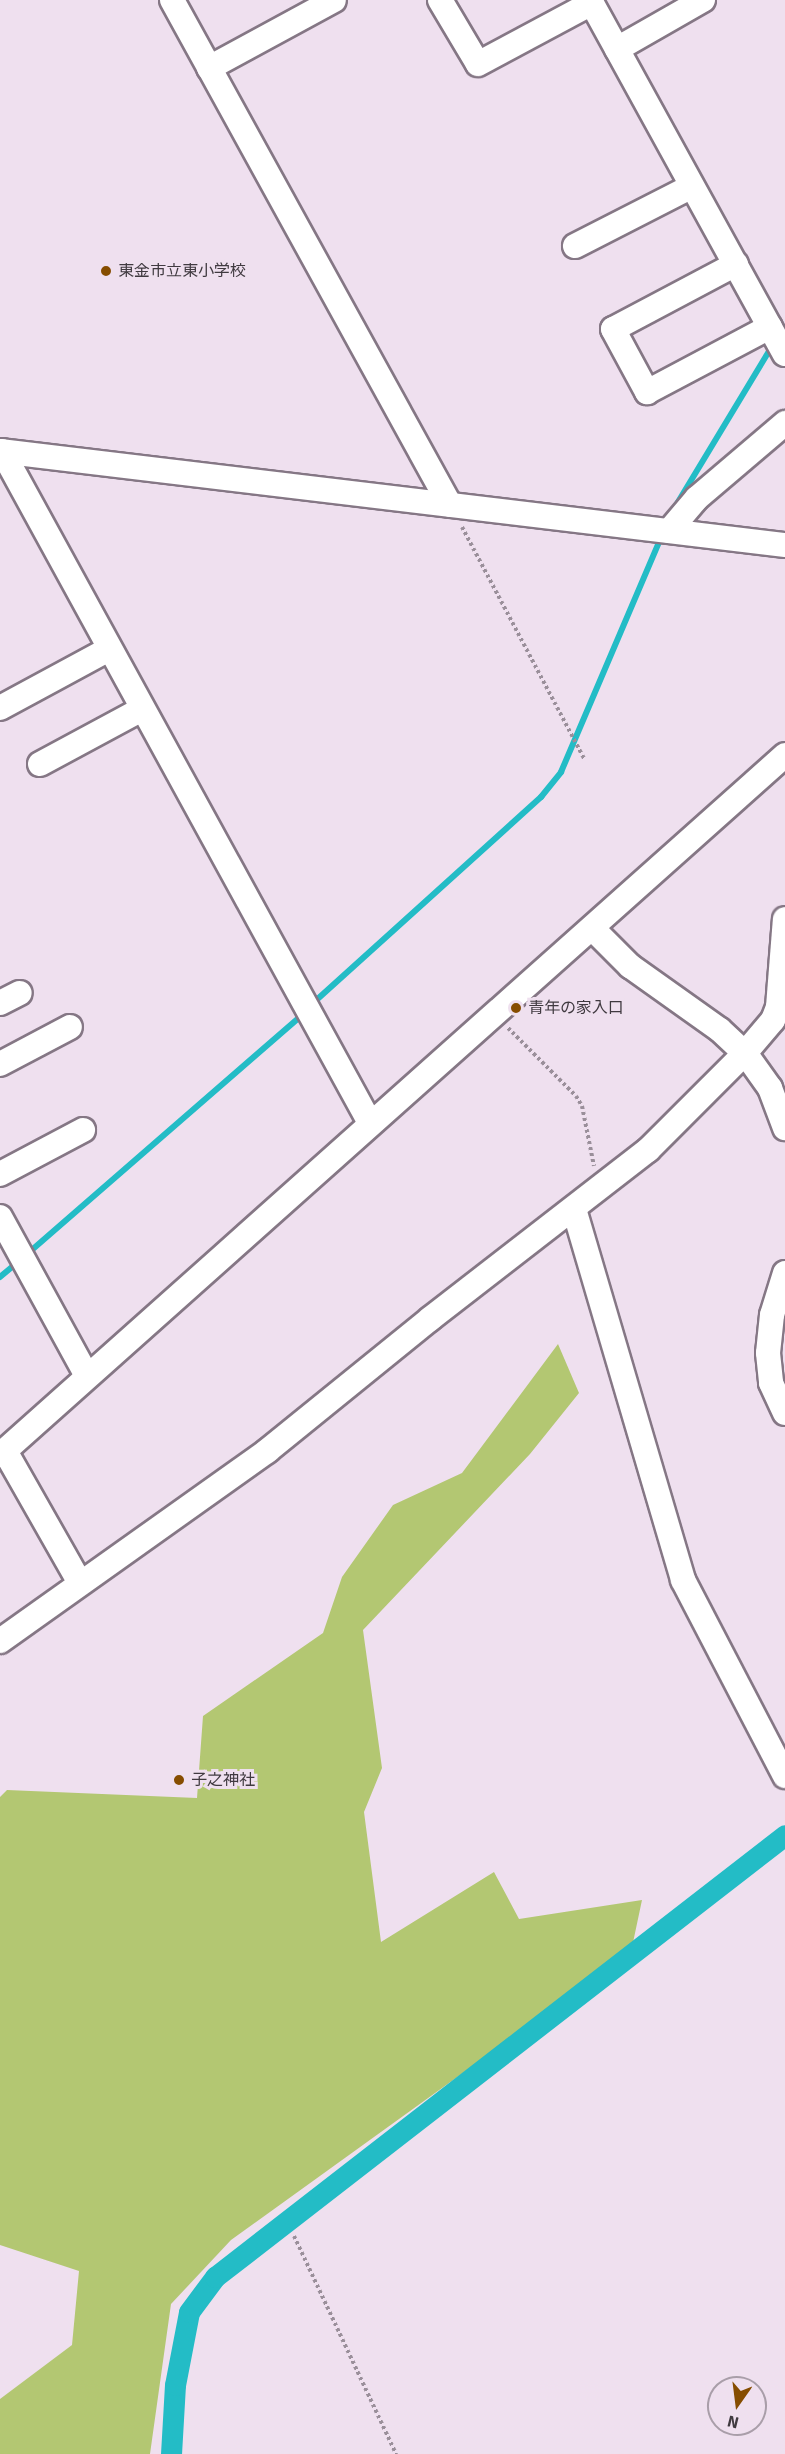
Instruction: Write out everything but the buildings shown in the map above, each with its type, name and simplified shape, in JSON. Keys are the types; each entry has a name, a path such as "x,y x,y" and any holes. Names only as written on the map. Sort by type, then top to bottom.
{"street":[{"path":"172,0 450,505"},
{"path":"210,68 334,0"},
{"path":"440,0 478,64 591,1 785,354"},
{"path":"617,48 703,0"},
{"path":"575,246 692,186"},
{"path":"735,264 613,329 647,392 770,327"},
{"path":"669,531 697,498 785,423"},
{"path":"1,451 785,545"},
{"path":"1,451 370,1123"},
{"path":"0,708 109,649"},
{"path":"40,764 142,709"},
{"path":"80,1583 3,1453 370,1123 495,1016 785,755"},
{"path":"0,1641 267,1451 430,1319 648,1150 745,1053 773,1020 778,1007 785,919"},
{"path":"592,928 630,966 720,1030 745,1053 770,1088 785,1128"},
{"path":"0,1064 70,1027"},
{"path":"0,1174 83,1130"},
{"path":"574,1209 683,1580 785,1776"},
{"path":"0,1217 87,1376"},
{"path":"785,1273 771,1315 768,1353 771,1383 785,1413"}],"path":[{"path":"450,505 585,760"},
{"path":"495,1016 576,1096 582,1106 598,1191"},
{"path":"294,2235 396,2454"}],"green space":[{"path":"558,1344 579,1393 530,1454 363,1630 382,1768 364,1812 381,1942 494,1872 519,1919 642,1900 631,1952 231,2240 171,2304 150,2454 0,2454 0,2399 72,2345 79,2271 0,2245 0,1797 7,1790 197,1798 203,1716 323,1633 342,1577 393,1505 462,1473"}],"waterway":[{"path":"675,507 772,346"},
{"path":"312,1004 541,797 561,772 662,535"},
{"path":"26,1255 303,1014"},
{"path":"0,1277 18,1262"},
{"path":"171,2454 175,2385 189,2312 215,2277 785,1835"}],"place":[{"name":"東金市立東小学校","path":"106,271"},
{"name":"青年の家入口","path":"516,1008"},
{"name":"子之神社","path":"179,1780"}]}
